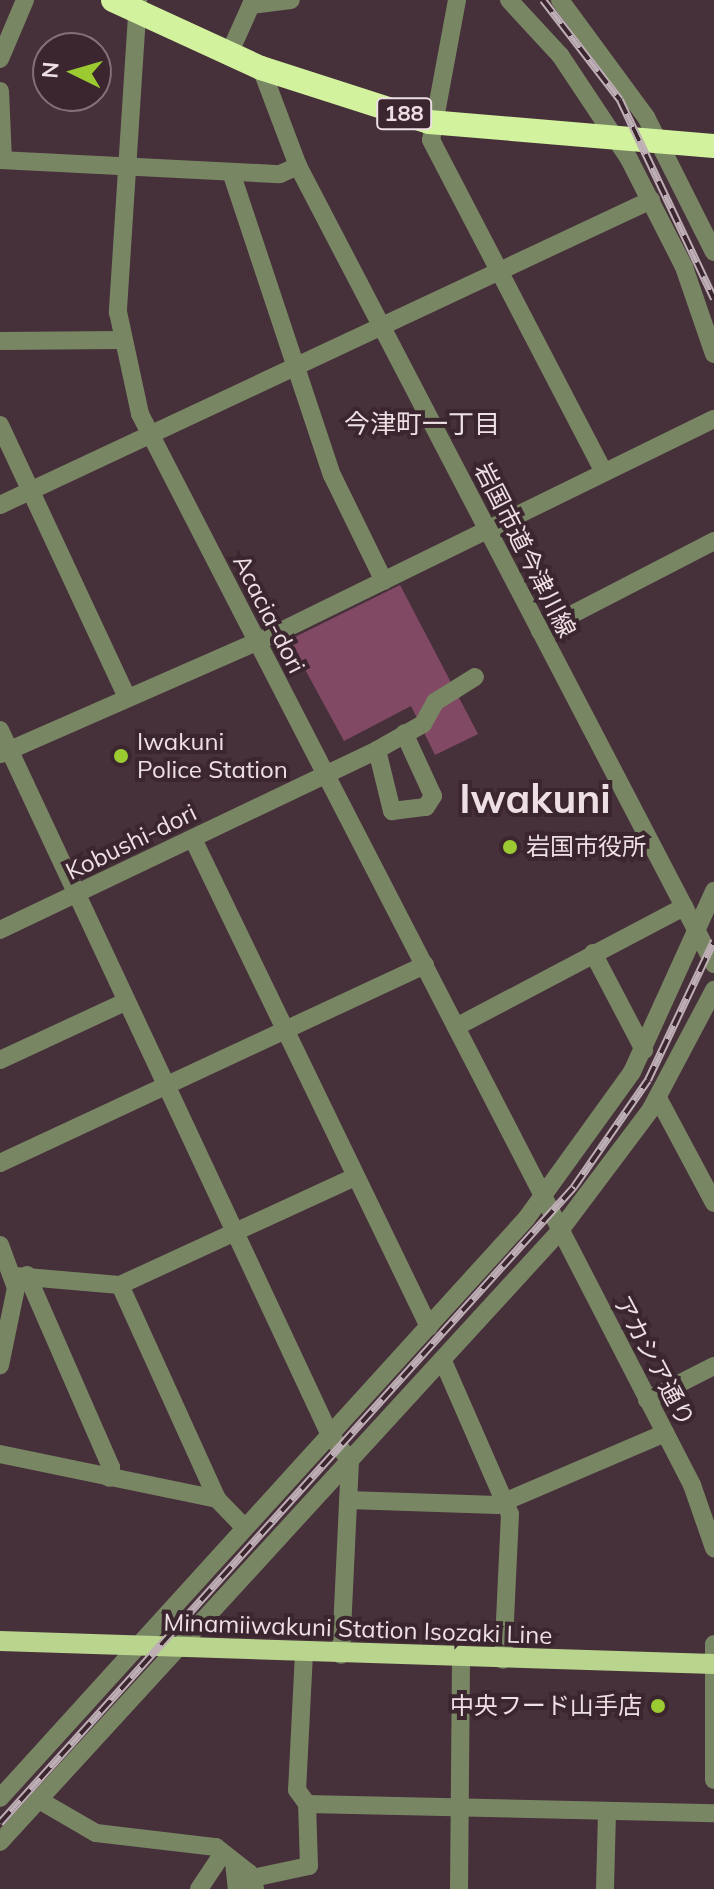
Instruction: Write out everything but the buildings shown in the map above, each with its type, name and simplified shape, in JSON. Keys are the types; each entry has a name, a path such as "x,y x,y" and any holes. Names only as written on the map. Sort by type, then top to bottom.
{"highway":[{"name":"188","path":"113,0 136,3 261,68 429,122 714,146"}],"main road":[{"name":"Minamiiwakuni Station Isozaki Line","path":"0,1641 503,1660 713,1658"}],"street":[{"path":"0,59 25,0"},
{"path":"229,54 251,2 291,0"},
{"path":"457,0 429,122 434,149 603,471"},
{"path":"509,0 560,55 615,138 651,200 714,354"},
{"path":"560,0 660,141 714,252"},
{"name":"Acacia-dori","path":"136,3 120,340 150,436 425,965 541,1200"},
{"name":"岩国市道今津川線","path":"261,68 298,166 714,964"},
{"path":"0,91 1,160 280,174 298,166"},
{"path":"231,172 294,370 332,475 384,581"},
{"path":"0,505 384,328 651,200"},
{"path":"0,341 120,340"},
{"path":"5,753 384,581 714,419"},
{"path":"0,425 127,697"},
{"path":"540,631 714,541"},
{"name":"Kobushi-dori","path":"0,930 377,750 408,731 442,696 475,677"},
{"path":"0,730 5,753 76,895 330,1435 350,1461 341,1655"},
{"path":"377,750 392,811 426,807 433,796 408,731"},
{"path":"193,839 353,1178 429,1327"},
{"path":"0,1798 541,1200 644,1050 699,935 714,891"},
{"path":"456,1027 684,907"},
{"path":"593,953 644,1050"},
{"path":"0,1163 425,965"},
{"path":"0,1842 180,1650 558,1233 658,1098 714,990"},
{"path":"0,1060 125,1002"},
{"path":"658,1098 714,1203"},
{"path":"21,1276 120,1285 353,1178"},
{"name":"アカシア通り","path":"541,1200 705,1513 714,1548"},
{"path":"0,1245 21,1276 111,1467 109,1478"},
{"path":"0,1365 21,1276"},
{"path":"120,1285 217,1499 245,1528"},
{"path":"443,1361 507,1503 503,1660"},
{"path":"647,1400 714,1366"},
{"path":"348,1500 507,1503 665,1433"},
{"path":"0,1454 217,1499"},
{"path":"39,1800 96,1833 229,1857 248,1885 309,1866 307,1804 297,1790 304,1653"},
{"path":"459,1889 456,1807 461,1658"},
{"path":"713,1658 714,1780"},
{"path":"307,1804 714,1813"},
{"path":"605,1889 607,1811"},
{"path":"199,1889 229,1857"}],"shaded area":[{"path":"400,585 478,734 435,755 411,706 344,741 289,640"}],"railway":[{"path":"543,0 620,100 714,299"},
{"path":"0,1823 574,1187 648,1080 714,941"}],"place":[{"name":"Iwakuni Police Station","path":"121,756"},
{"name":"岩国市役所","path":"510,847"},
{"name":"中央フード山手店","path":"658,1706"}],"district":[{"name":"今津町一丁目","path":"422,424"},
{"name":"Iwakuni","path":"535,798"}]}
